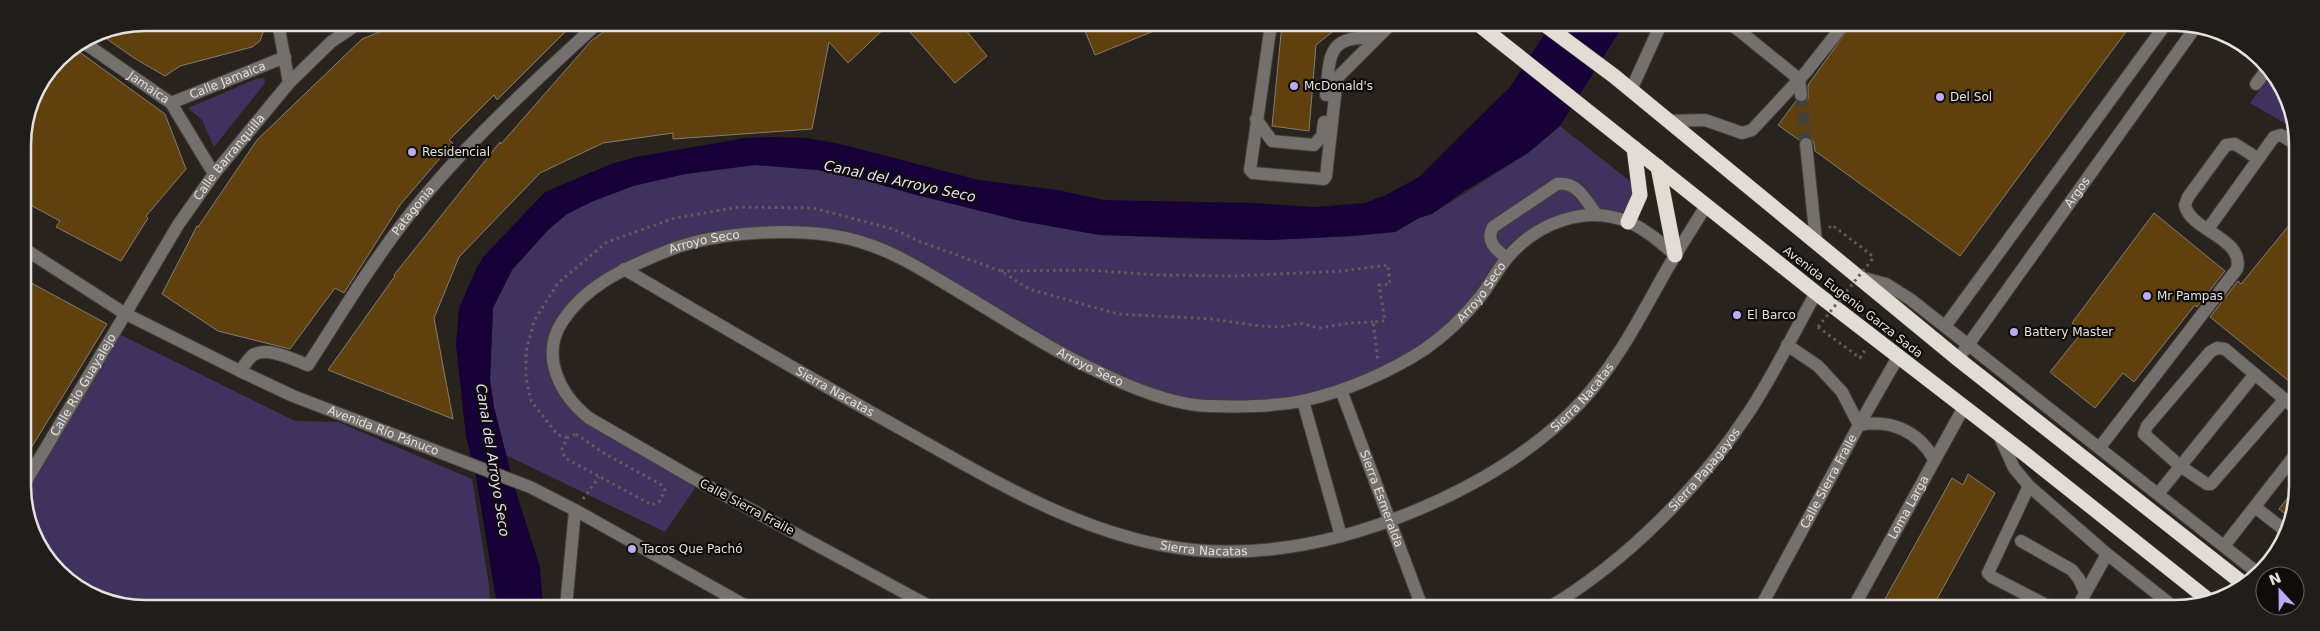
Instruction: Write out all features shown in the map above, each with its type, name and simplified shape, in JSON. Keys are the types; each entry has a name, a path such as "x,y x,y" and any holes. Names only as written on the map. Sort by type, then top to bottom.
{"highway":[{"name":"Avenida Eugenio Garza Sada","path":"1487,31 1816,293 1998,433 2203,596"},
{"name":"Avenida Eugenio Garza Sada","path":"1553,31 1614,76 1958,358 2239,580"},
{"path":"1628,222 1635,211 1640,195 1634,148"},
{"path":"1658,167 1675,255"}],"street":[{"path":"280,31 288,82"},
{"name":"Calle Barranquilla","path":"124,313 178,225 214,174 288,82 330,42 346,31"},
{"name":"Patagonia","path":"240,371 251,357 260,353 284,356 308,365 361,282 410,214 472,143 590,31"},
{"path":"1270,31 1250,170 1252,172 1325,179 1337,78 1383,31"},
{"path":"1631,90 1657,31"},
{"path":"1740,31 1799,79 1801,95"},
{"path":"1669,121 1705,120 1737,132 1749,132 1799,79 1838,31"},
{"path":"1946,325 2161,31"},
{"name":"Argos","path":"1958,358 2193,32"},
{"path":"1256,119 1272,141 1314,145 1322,136 1330,57 1338,44 1354,36 1376,38"},
{"name":"Jamaica","path":"89,46 172,103 214,174"},
{"name":"Calle Jamaica","path":"172,103 285,57"},
{"path":"2256,84 2264,74"},
{"path":"2208,229 2257,158 2274,137 2281,135 2289,140"},
{"path":"1806,144 1816,241"},
{"path":"2100,447 2237,270 2238,261 2232,248 2188,214 2185,205 2188,197 2226,145 2235,144 2257,158"},
{"path":"1507,258 1494,248 1490,240 1490,233 1493,227 1557,184 1565,182 1574,185 1596,214"},
{"name":"Sierra Nacatas","path":"624,269 778,360 990,478 1093,527 1144,541 1195,550 1252,551 1342,536 1389,521 1445,498 1502,465 1540,439 1580,403 1629,337 1675,255 1706,206"},
{"name":"Arroyo Seco","path":"568,398 560,384 553,364 555,335 569,312 587,293 624,269 682,244 730,235 774,232 824,235 864,242 915,265 1073,360 1151,395 1205,407 1303,401 1341,390 1385,370 1426,348 1454,325 1478,299 1507,258 1520,245 1539,231 1562,220 1596,214 1628,222 1649,233 1675,255"},
{"name":"Avenida Río Pánuco","path":"31,253 124,313 240,371 293,396 530,487 575,510 736,600"},
{"path":"1858,276 1886,284 1899,291 1946,325 2253,569"},
{"name":"Sierra Papagayos","path":"1562,600 1579,590 1632,547 1694,485 1751,410 1816,293"},
{"name":"Calle Río Guayalejo","path":"31,473 124,313"},
{"path":"1787,344 1818,366 1842,392 1858,425 1880,423 1902,428 1921,440 1934,459"},
{"path":"2285,399 2211,484 2206,484 2180,466 2144,434 2147,426 2213,349 2225,349 2285,399 2289,403"},
{"name":"Calle Sierra Fraile","path":"1764,600 1858,425 1898,357"},
{"path":"2158,494 2255,374"},
{"name":"Sierra Esmeralda","path":"1341,390 1419,600"},
{"name":"Calle Sierra Fraile","path":"568,398 588,418 918,600"},
{"path":"1303,401 1342,536"},
{"name":"Loma Larga","path":"1857,600 1964,407"},
{"path":"1998,433 2014,468 2029,486 2107,554 2165,600"},
{"path":"2224,546 2289,463"},
{"path":"2029,486 1988,573 2037,600"},
{"path":"2255,507 2281,527"},
{"path":"567,600 575,510"},
{"path":"2021,541 2072,570 2085,592"},
{"path":"2080,600 2107,554"}],"path":[{"path":"566,438 562,449 566,458 652,505 659,502 665,490 660,484 605,454 576,434 566,438 557,434 531,401 526,377 526,352 534,321 558,283 607,242 675,218 739,207 813,208 893,229 921,242 1001,271 1029,289 1118,314 1212,320 1280,327 1300,324 1319,328 1350,323 1385,321 1379,285 1390,284 1388,265 1343,272 1233,276 1159,275 1086,270 1001,271"},
{"path":"1832,225 1874,257 1818,327 1860,358"},
{"path":"1373,322 1378,359 1385,370"},
{"path":"575,510 599,477"}],"shaded area":[{"path":"264,78 265,83 214,147 202,120 188,108 256,79"},
{"path":"2268,79 2283,108 2287,124 2250,103"},
{"path":"1560,126 1640,189 1628,222 1596,214 1539,231 1426,348 1341,390 1253,405 1151,395 864,242 774,232 681,244 587,293 553,349 568,398 700,481 665,532 506,455 494,407 490,380 493,308 512,270 548,230 567,214 591,202 633,186 685,174 755,165 818,170 868,181 1021,221 1100,235 1268,240 1352,236 1395,232 1419,218 1432,214 1528,153"},
{"path":"121,335 295,421 338,422 472,479 490,600 145,600 123,598 88,585 65,566 46,543 33,508 31,472"}],"water":[{"name":"Canal del Arroyo Seco","path":"1546,31 1620,31 1560,126 1528,153 1464,191 1432,214 1419,218 1395,232 1268,240 1100,235 1021,221 868,181 818,170 755,165 685,174 633,186 591,202 567,214 548,230 512,270 493,308 490,380 494,407 515,489 540,567 542,600 496,600 476,476 466,437 456,344 459,308 476,269 484,256 545,192 611,164 636,157 745,138 772,137 806,138 836,143 979,180 1058,190 1104,200 1251,203 1315,207 1365,203 1386,195 1419,177 1510,87"}],"building":[{"path":"145,31 264,31 260,41 252,47 180,66 165,76 134,58 106,38 123,33"},
{"path":"382,31 566,31 497,100 494,95 449,140 453,143 400,205 344,293 335,288 290,349 218,331 162,294 197,226 257,140 362,39"},
{"path":"604,31 882,31 848,63 829,42 812,129 673,139 673,133 603,143 540,173 459,257 434,318 453,419 328,370 394,275 500,142 501,144 591,41"},
{"path":"909,31 967,31 987,56 955,83"},
{"path":"1085,31 1154,31 1095,55"},
{"name":"McDonald's","path":"1281,31 1333,31 1316,45 1309,131 1272,126"},
{"path":"1847,31 2127,31 1960,256 1815,151 1814,143 1810,137 1805,136 1799,140 1778,125 1796,101 1802,103 1808,99 1808,85"},
{"path":"80,52 165,114 186,169 146,216 148,218 121,261 56,227 60,221 31,205 31,138 35,116 46,88 59,70"},
{"name":"Mr Pampas","path":"2154,213 2225,271 2197,307 2195,305 2134,382 2123,373 2095,408 2050,372 2083,331 2072,323"},
{"path":"2289,225 2289,381 2210,317 2238,281 2241,284"},
{"path":"31,283 107,324 31,448"},
{"path":"1968,474 1995,493 1936,600 1884,600 1952,478 1963,485"},
{"path":"2289,496 2285,514 2279,509"}],"tunnel":[{"path":"1801,95 1806,144"}],"place":[{"name":"McDonald's","path":"1294,86"},
{"name":"Del Sol","path":"1940,97"},
{"name":"Residencial","path":"412,152"},
{"name":"Mr Pampas","path":"2147,296"},
{"name":"El Barco","path":"1737,315"},
{"name":"Battery Master","path":"2014,332"},
{"name":"Tacos Que Pachó","path":"632,549"}]}
